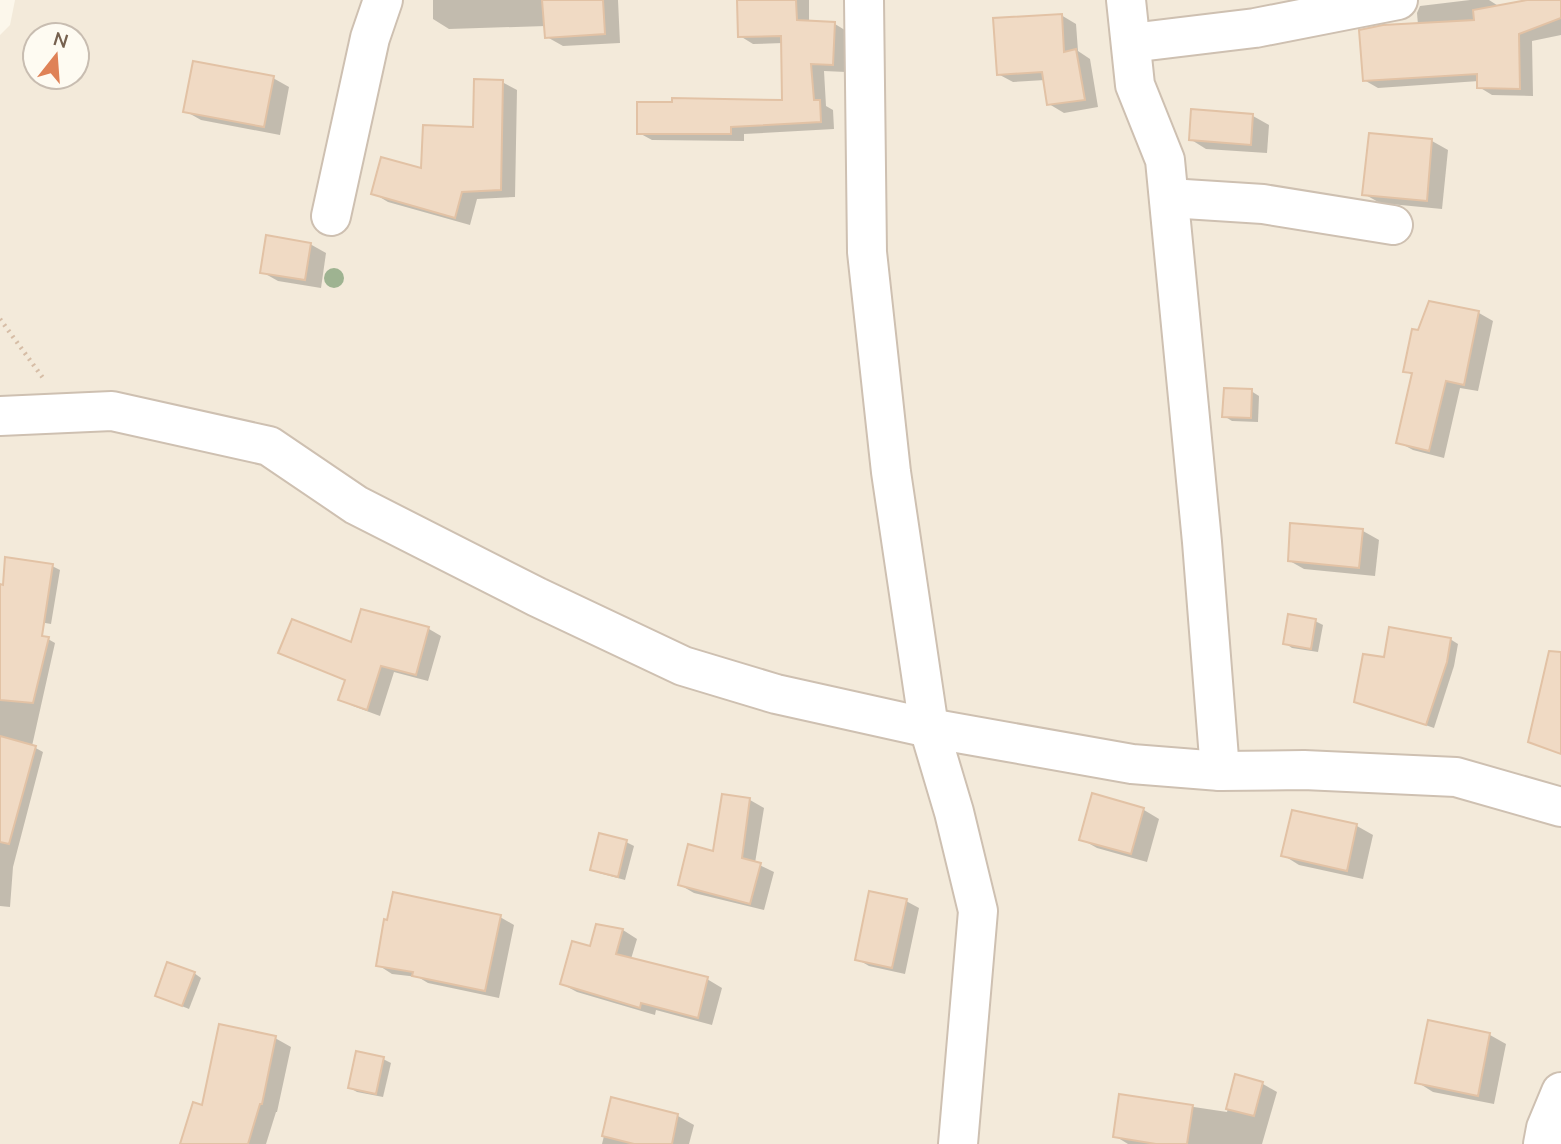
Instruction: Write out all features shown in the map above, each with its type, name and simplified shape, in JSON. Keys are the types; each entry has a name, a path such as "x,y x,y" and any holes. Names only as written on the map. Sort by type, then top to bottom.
{"street":[{"path":"331,216 370,38 383,0"},
{"path":"864,0 867,252 891,472 929,728 954,812 978,911 958,1144"},
{"path":"1126,0 1135,85 1165,160 1202,542 1220,771"},
{"path":"1130,44 1255,29 1398,0"},
{"path":"1169,198 1263,204 1393,225"},
{"path":"0,416 112,411 269,446 356,505 537,597 683,666 776,694 929,728 1132,764 1220,771 1304,770 1456,777 1561,807"},
{"path":"1543,1144 1546,1128 1561,1092"}],"path":[{"path":"0,319 68,413"}],"shaded area":[{"path":"15,0 1561,0 1561,1144 0,1144 0,35 10,25"}],"building":[{"path":"542,0 603,0 605,34 545,38"},
{"path":"737,0 796,0 797,20 835,22 833,65 811,64 814,100 820,100 821,122 731,127 731,134 637,134 637,102 672,102 672,98 782,100 781,36 738,37"},
{"path":"1527,0 1561,0 1561,18 1519,34 1520,89 1477,88 1477,74 1363,81 1359,30 1383,25 1474,20 1473,10"},
{"path":"1062,14 1064,52 1076,49 1085,100 1047,105 1042,72 997,75 993,18"},
{"path":"193,61 274,76 264,127 183,112"},
{"path":"474,79 503,80 501,190 462,192 455,218 371,194 381,157 421,168 423,125 473,127"},
{"path":"1191,109 1253,114 1251,145 1189,140"},
{"path":"1369,133 1432,139 1427,201 1362,195"},
{"path":"266,235 311,243 305,280 260,273"},
{"path":"1429,301 1479,311 1464,385 1446,381 1429,451 1396,443 1412,373 1403,372 1412,329 1418,330"},
{"path":"1224,388 1252,389 1251,418 1222,417"},
{"path":"1290,523 1363,529 1359,568 1288,561"},
{"path":"5,557 53,564 42,636 49,637 33,703 0,700 0,584 3,585"},
{"path":"361,609 429,627 416,675 381,666 367,710 338,700 345,680 278,653 292,619 351,642"},
{"path":"1288,614 1316,619 1311,649 1283,644"},
{"path":"1389,627 1451,638 1447,662 1426,725 1354,702 1363,654 1384,657"},
{"path":"1549,651 1561,652 1561,754 1528,742"},
{"path":"0,736 36,746 9,844 0,842"},
{"path":"1092,793 1144,808 1131,854 1079,840"},
{"path":"722,794 750,798 742,858 761,863 750,904 678,885 688,844 713,851"},
{"path":"1292,810 1357,824 1347,871 1281,856"},
{"path":"599,833 627,840 618,877 590,870"},
{"path":"869,891 907,899 892,968 855,960"},
{"path":"393,892 501,915 485,991 412,976 413,972 376,966 384,919 387,920"},
{"path":"596,924 623,929 616,954 708,977 698,1018 641,1003 640,1008 560,984 572,941 590,946"},
{"path":"167,962 195,972 182,1006 155,996"},
{"path":"1428,1020 1490,1033 1478,1096 1415,1083"},
{"path":"219,1024 276,1036 262,1104 248,1144 180,1144 193,1102 202,1105"},
{"path":"356,1051 384,1057 376,1094 348,1088"},
{"path":"1235,1074 1263,1082 1254,1116 1226,1109"},
{"path":"1119,1094 1193,1105 1187,1144 1156,1144 1113,1137"},
{"path":"611,1097 678,1114 672,1144 634,1144 602,1136"}]}
